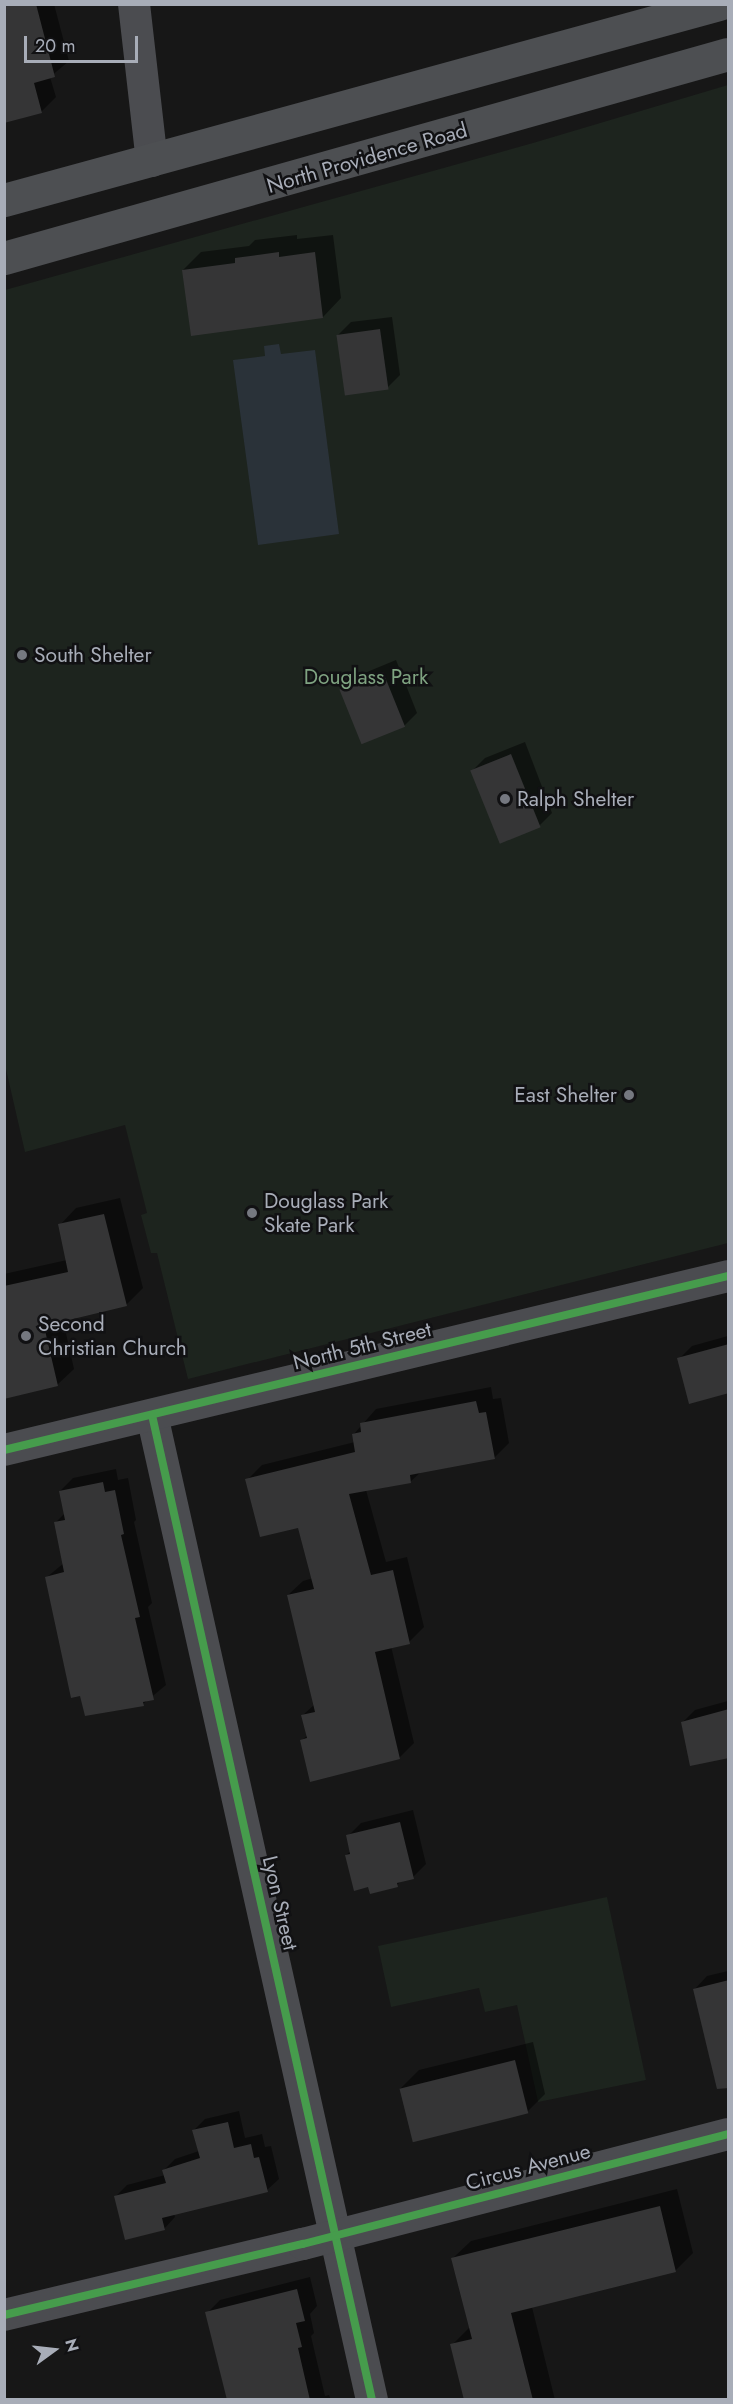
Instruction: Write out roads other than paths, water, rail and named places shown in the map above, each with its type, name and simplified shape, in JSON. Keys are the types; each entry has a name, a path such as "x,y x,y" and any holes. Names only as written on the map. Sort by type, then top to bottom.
{"main road":[{"path":"4,200 719,4"},
{"name":"North Providence Road","path":"4,258 729,54"}],"street":[{"path":"134,4 152,161"},
{"name":"North 5th Street","path":"4,1450 729,1276"},
{"name":"Lyon Street","path":"152,1415 372,2400"},
{"name":"Circus Avenue","path":"4,2315 336,2236 729,2134"}],"place":[{"name":"South Shelter","path":"22,655"},
{"name":"Ralph Shelter","path":"505,799"},
{"name":"East Shelter","path":"629,1095"},
{"name":"Douglass Park Skate Park","path":"252,1213"},
{"name":"Second Christian Church","path":"26,1336"}],"park label":[{"name":"Douglass Park","path":"366,677"}]}
